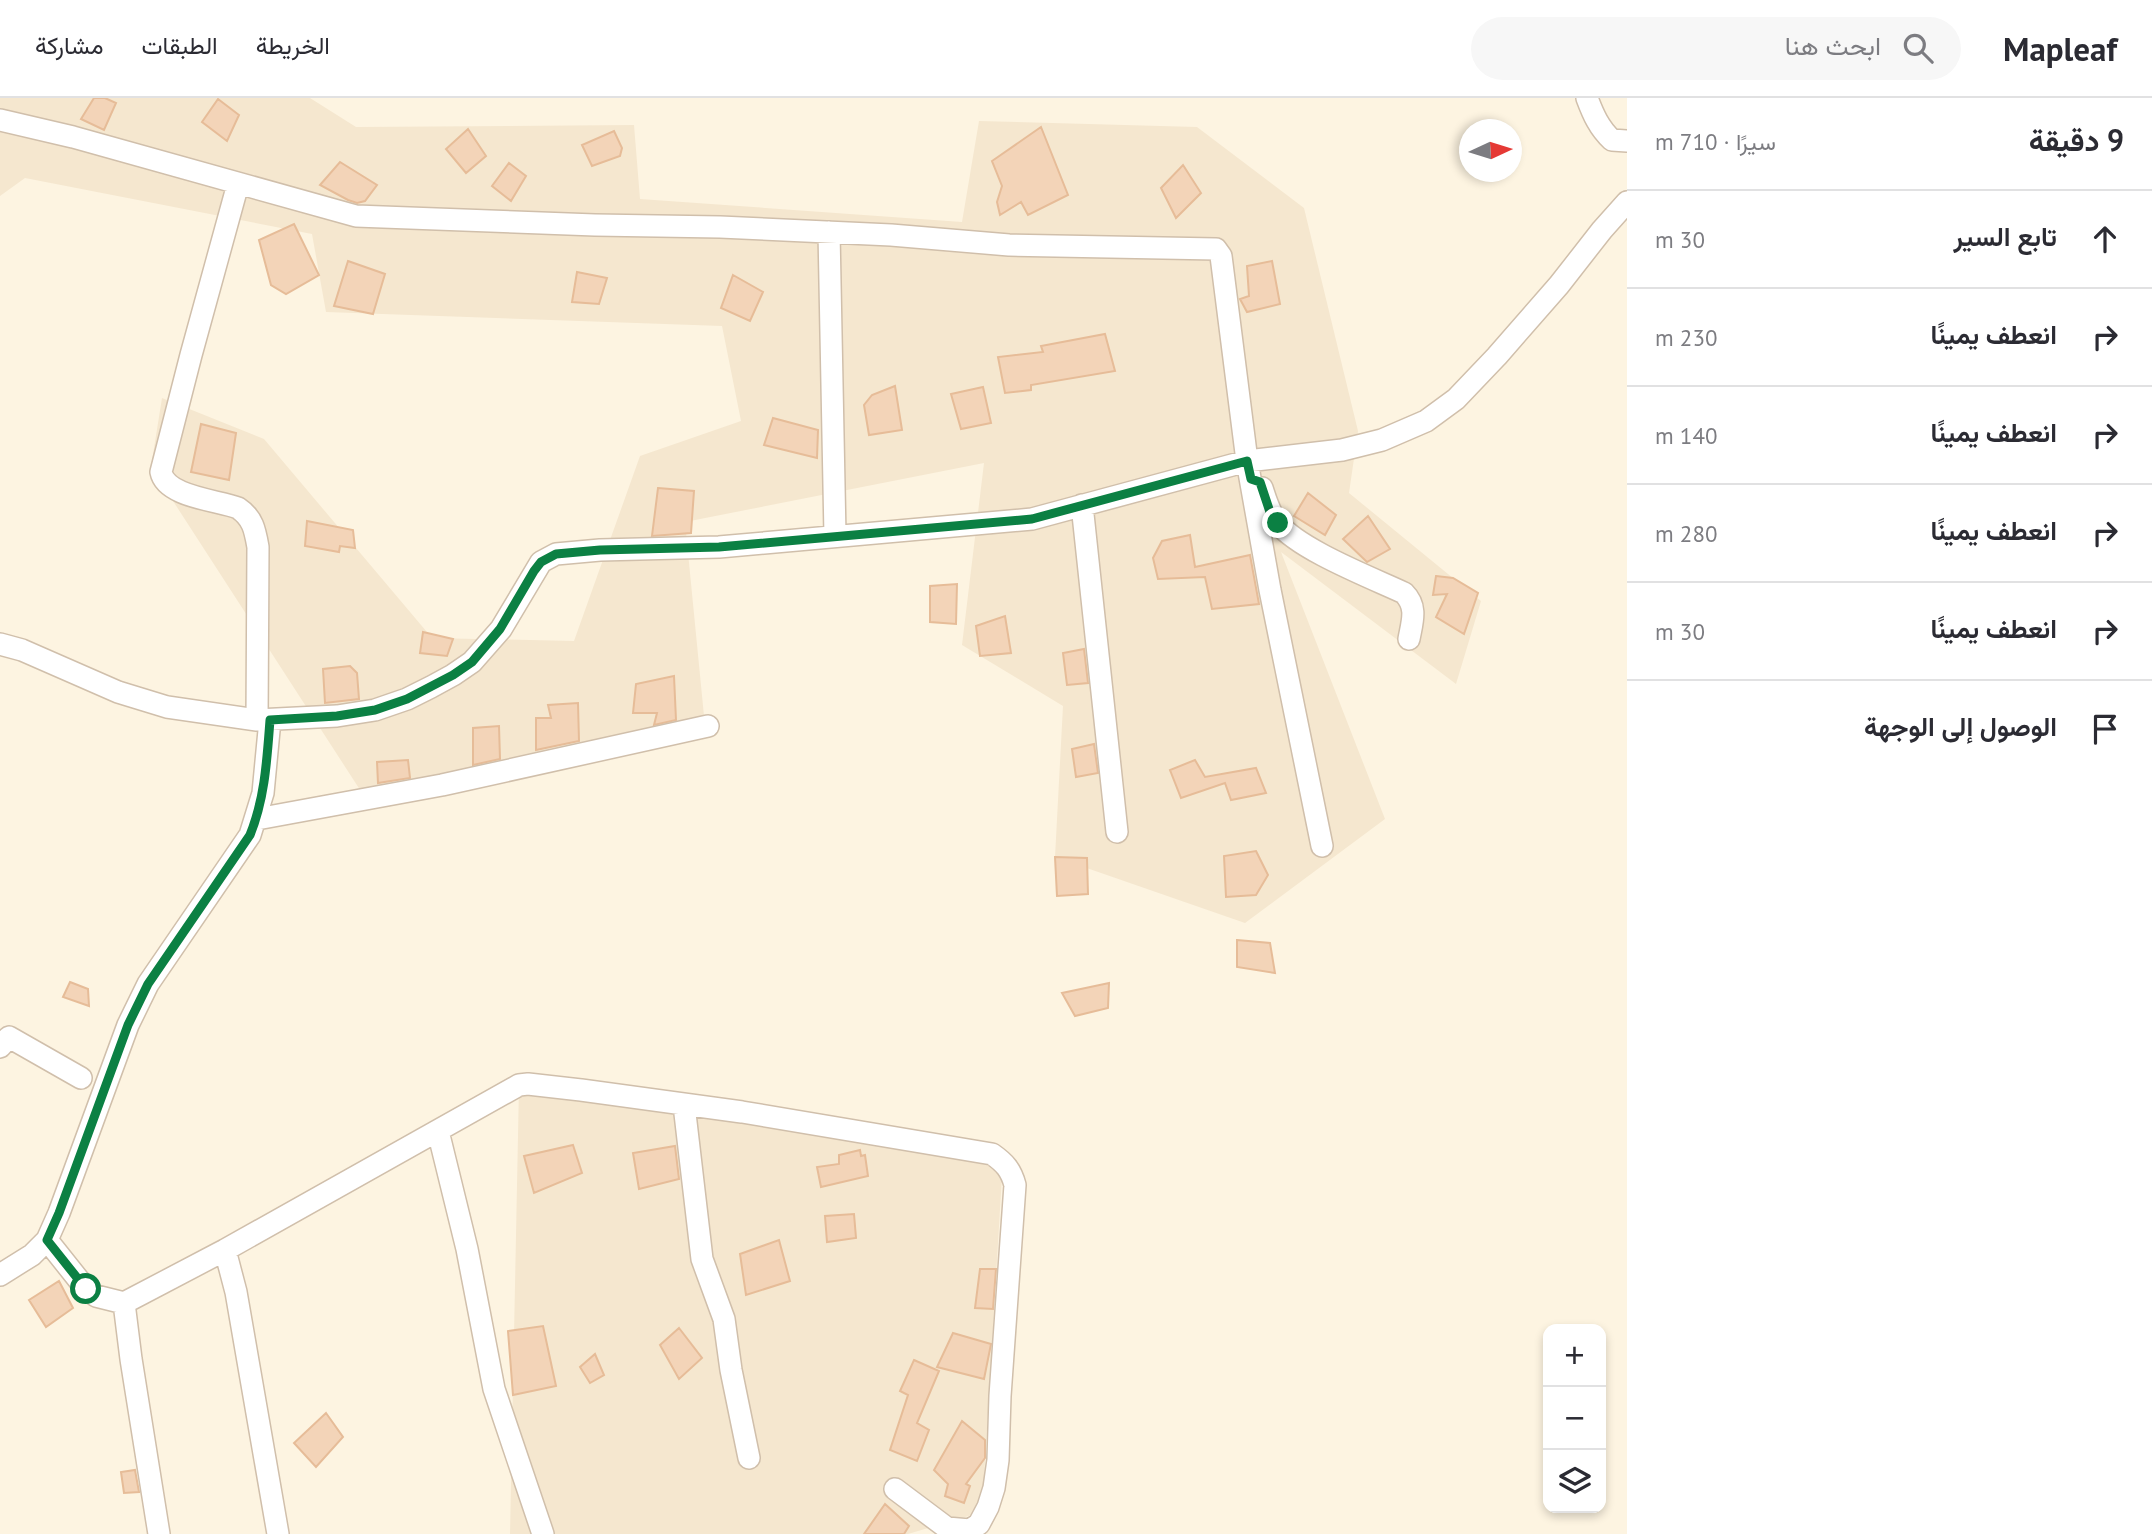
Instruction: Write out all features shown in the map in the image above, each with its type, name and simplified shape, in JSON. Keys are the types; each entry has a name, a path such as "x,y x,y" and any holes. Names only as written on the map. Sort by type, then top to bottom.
{"street":[{"path":"1587,98 1604,133 1612,140 1627,141"},
{"path":"0,120 73,137 356,216 829,232 1009,245 1216,249 1221,256 1249,470 1270,590 1322,846"},
{"path":"0,1275 32,1255 47,1240 128,1025 148,984 250,835 263,793 258,547 254,526 247,514 238,508 172,489 162,477 161,471 238,184"},
{"path":"0,644 22,650 118,692 167,707 263,720 337,716 375,710 407,699 472,662 500,629 534,571 541,562 556,554 600,550 719,547 1004,523 1382,440 1426,421 1456,399 1559,285 1627,202"},
{"path":"829,232 835,537"},
{"path":"1249,470 1260,482 1270,512 1285,531 1326,556 1410,598 1413,614 1409,639"},
{"path":"1082,505 1117,832"},
{"path":"257,818 442,785 708,726"},
{"path":"3,1039 81,1078"},
{"path":"47,1240 86,1289 96,1296 124,1303 225,1250 519,1085 528,1084 825,1125 992,1154 1005,1163 1012,1173 1015,1185 994,1488 979,1524 970,1530 947,1528 894,1489"},
{"path":"684,1105 702,1259 724,1319 727,1352 749,1458"},
{"path":"438,1131 467,1249 495,1389 543,1534"},
{"path":"225,1250 236,1292 278,1534"},
{"path":"124,1303 159,1534"}],"shaded area":[{"path":"0,98 310,98 356,127 634,125 640,199 962,222 979,121 1197,127 1304,208 1358,431 1349,493 1481,601 1456,684 1281,552 1385,819 1245,923 1055,857 1063,706 962,645 984,463 685,522 704,716 364,796 151,467 162,398 264,439 432,638 574,641 640,456 741,421 722,326 326,312 312,234 25,178 0,196"},
{"path":"519,1086 1003,1159 982,1512 908,1534 510,1534"}],"building":[{"path":"94,98 105,98 116,103 104,130 81,119"},
{"path":"218,99 239,115 227,141 202,122"},
{"path":"1041,127 1068,195 1028,215 1021,202 1000,215 997,202 1002,186 992,161"},
{"path":"468,129 486,156 466,173 446,149"},
{"path":"614,131 622,148 620,156 592,166 582,145"},
{"path":"340,162 377,185 365,201 357,203 348,200 320,185"},
{"path":"509,163 526,176 511,201 492,186"},
{"path":"1183,165 1201,193 1176,218 1161,188"},
{"path":"294,224 319,275 286,294 271,285 259,240"},
{"path":"348,261 385,274 373,314 334,306"},
{"path":"1272,261 1280,304 1247,312 1240,299 1249,296 1247,266"},
{"path":"577,272 607,278 599,304 572,302"},
{"path":"733,275 763,292 750,321 721,308"},
{"path":"1105,334 1115,371 1031,385 1031,390 1005,393 998,357 1043,352 1041,346"},
{"path":"895,386 902,430 869,435 864,405 872,395"},
{"path":"983,387 991,423 961,429 951,394"},
{"path":"773,418 818,430 817,458 764,445"},
{"path":"201,424 236,433 229,480 191,472"},
{"path":"658,488 694,491 691,533 652,536"},
{"path":"1308,493 1336,515 1325,535 1294,516"},
{"path":"1368,516 1390,549 1367,562 1343,539"},
{"path":"307,521 353,530 355,548 340,546 339,552 305,546"},
{"path":"1190,535 1195,567 1250,555 1259,604 1212,609 1205,577 1158,579 1153,558 1162,541"},
{"path":"1436,576 1453,578 1478,593 1464,634 1436,617 1447,594 1433,595"},
{"path":"957,584 956,624 930,622 930,586"},
{"path":"1005,616 1011,653 980,656 976,626"},
{"path":"423,632 453,639 447,656 420,653"},
{"path":"1084,649 1088,683 1067,685 1063,653"},
{"path":"350,666 357,673 359,699 325,703 323,669"},
{"path":"674,676 676,720 654,725 657,713 633,713 636,684"},
{"path":"578,703 579,741 536,750 536,718 551,718 548,705"},
{"path":"499,726 500,759 473,765 473,728"},
{"path":"1094,744 1098,773 1076,777 1072,749"},
{"path":"408,760 410,778 378,783 377,762"},
{"path":"1195,760 1205,777 1256,768 1266,793 1231,800 1225,783 1181,798 1170,770"},
{"path":"1256,851 1268,875 1256,895 1226,897 1224,856"},
{"path":"1055,857 1087,858 1088,894 1057,896"},
{"path":"1237,940 1270,943 1275,973 1237,967"},
{"path":"70,982 88,989 89,1006 63,997"},
{"path":"1109,983 1108,1008 1075,1016 1062,993"},
{"path":"573,1145 582,1173 534,1193 524,1156"},
{"path":"675,1146 679,1179 639,1189 633,1153"},
{"path":"860,1150 861,1156 865,1155 868,1176 821,1187 817,1167 839,1164 839,1155"},
{"path":"854,1214 856,1238 827,1242 825,1216"},
{"path":"779,1240 790,1281 746,1295 740,1254"},
{"path":"980,1269 996,1269 993,1309 975,1308"},
{"path":"59,1281 73,1308 46,1327 29,1300"},
{"path":"543,1326 556,1386 513,1395 508,1331"},
{"path":"679,1328 702,1358 679,1379 660,1345"},
{"path":"953,1333 991,1344 984,1379 937,1367"},
{"path":"595,1354 604,1375 590,1383 580,1367"},
{"path":"914,1360 939,1371 917,1423 929,1430 917,1461 890,1450 908,1395 900,1391"},
{"path":"326,1413 343,1437 316,1467 294,1443"},
{"path":"962,1421 985,1440 985,1458 966,1484 970,1486 964,1503 945,1496 948,1484 934,1470"},
{"path":"135,1470 139,1492 124,1493 121,1472"},
{"path":"885,1504 909,1526 904,1534 864,1534"}],"route":[{"path":"86,1289 47,1240 128,1025 148,984 250,835 263,793 270,720 337,716 375,710 407,699 453,675 472,662 500,629 541,562 556,554 600,550 719,547 1004,523 1054,514 1247,461 1251,479 1260,482 1270,512 1278,523"}]}
